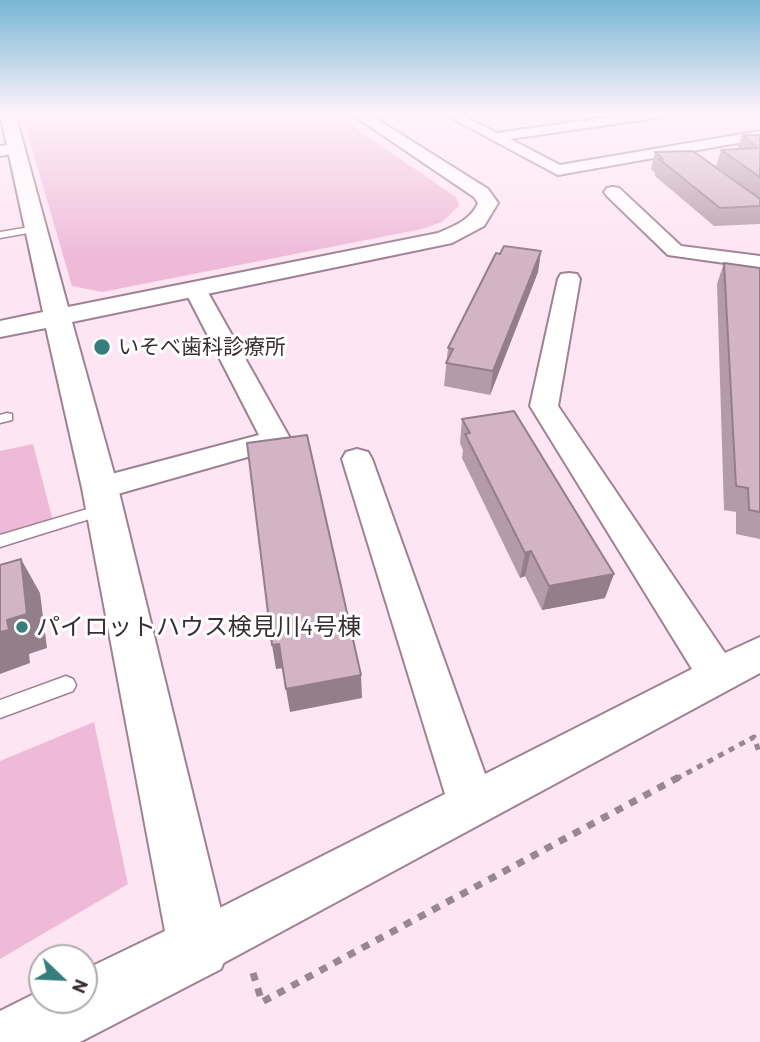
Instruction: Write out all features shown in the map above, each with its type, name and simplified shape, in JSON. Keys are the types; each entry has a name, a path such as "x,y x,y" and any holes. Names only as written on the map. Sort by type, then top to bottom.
{"street":[{"path":"11,162 18,232 59,317 102,499 225,959"},
{"path":"0,329 444,238 474,225 486,211 488,203 481,193 432,162"},
{"path":"542,162 558,170 607,162"},
{"path":"613,192 675,251 760,262"},
{"path":"569,279 544,405 718,676"},
{"path":"102,499 276,440 195,289"},
{"path":"358,459 472,804"},
{"path":"9,1042 225,959 472,804 760,654"}],"lane":[{"path":"0,541 102,499"},
{"path":"0,709 66,685"}],"path":[{"path":"225,959 262,1002 754,737 760,755"}],"shaded area":[{"path":"36,162 404,162 456,197 459,206 442,222 422,229 102,292 72,286"},
{"path":"33,444 53,521 0,536 0,451"},
{"path":"94,722 128,884 0,959 0,761"}],"building":[{"path":"662,162 708,162 760,199 760,206 720,208"},
{"path":"738,162 760,162 760,177"},
{"path":"504,246 541,251 493,371 446,363 453,349 448,348 496,253 500,254"},
{"path":"724,263 760,268 760,512 749,510 748,488 736,486"},
{"path":"514,411 614,574 549,586 531,551 525,553 465,434 470,433 462,419"},
{"path":"307,435 361,675 286,689 279,644 272,645 247,443"},
{"path":"21,559 27,614 7,620 9,630 0,632 0,565"}],"place":[{"name":"いそべ歯科診療所","path":"102,347"},
{"name":"パイロットハウス検見川4号棟","path":"22,627"}]}
